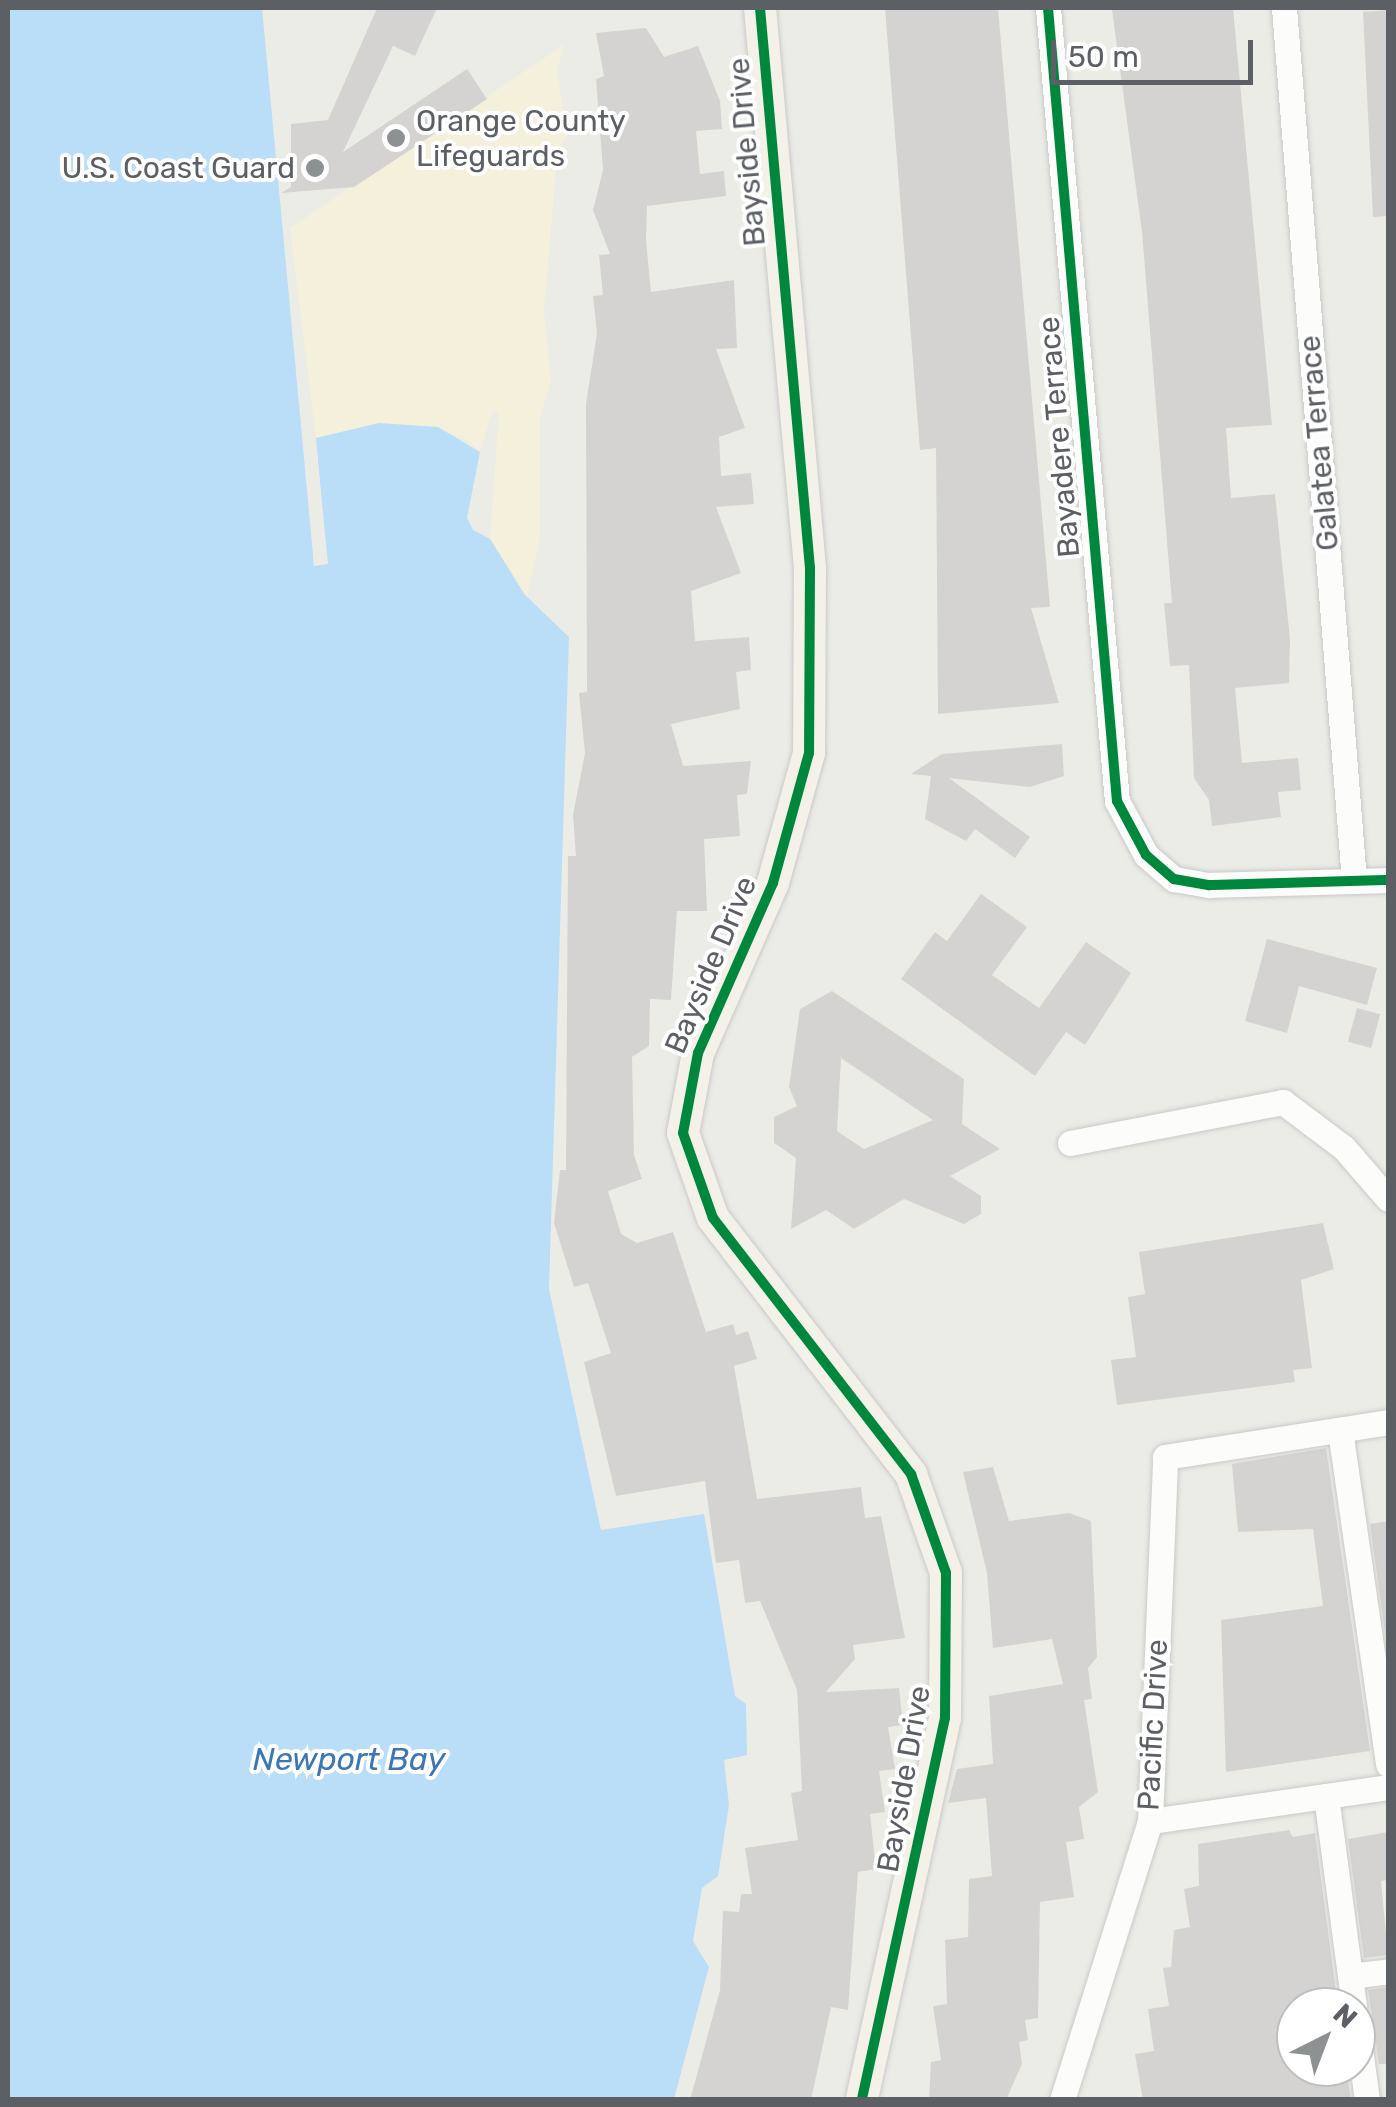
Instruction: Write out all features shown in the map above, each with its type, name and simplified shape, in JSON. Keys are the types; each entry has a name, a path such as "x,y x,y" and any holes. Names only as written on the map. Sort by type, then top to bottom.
{"main road":[{"name":"Bayside Drive","path":"760,8 810,568 810,737 790,832 698,1053 682,1133 713,1218 911,1474 946,1573 945,1718 862,2100"}],"street":[{"name":"Bayadere Terrace","path":"1048,8 1117,801 1146,855 1174,878 1209,886 1354,879"},
{"name":"Galatea Terrace","path":"1284,8 1354,879"},
{"path":"1354,879 1388,880"},
{"path":"1070,1143 1284,1102 1344,1148 1388,1199"},
{"path":"1388,1422 1340,1430 1376,1597 1388,1765"},
{"name":"Pacific Drive","path":"1062,2100 1150,1821 1165,1457 1340,1430"},
{"path":"1150,1821 1388,1787"},
{"path":"1326,1796 1351,1987"},
{"path":"1350,1976 1388,1971"}],"sand":[{"path":"564,45 557,71 567,134 557,157 544,311 551,381 540,418 540,536 527,597 490,539 499,412 492,411 480,452 461,436 379,423 316,438 290,228"}],"water":[{"name":"Newport Bay","path":"8,8 262,8 314,565 327,563 316,438 379,423 438,427 480,452 467,518 473,530 490,539 525,595 569,637 549,1289 601,1530 704,1514 735,1696 746,1704 747,1755 724,1760 729,1805 718,1876 702,1888 693,1941 709,1967 674,2099 8,2100"}],"pier":[{"path":"301,397 318,560 315,433 328,564 314,566"}],"building":[{"path":"377,8 437,8 415,56 393,46 343,152 467,69 487,99 354,187 281,193 291,187 291,124 328,120"},
{"path":"885,8 998,8 1050,607 1031,608 1059,703 938,714 936,448 920,450"},
{"path":"1233,8 1272,425 1226,428 1231,498 1275,494 1290,639 1289,683 1235,688 1242,763 1298,758 1301,790 1278,792 1281,817 1212,826 1209,800 1194,778 1189,665 1170,666 1164,603 1172,603 1142,232 1112,10"},
{"path":"1388,10 1388,216 1373,217 1363,12"},
{"path":"646,28 664,57 698,46 720,101 722,129 696,131 700,174 724,171 726,196 647,206 646,240 651,292 734,280 737,348 716,349 745,428 719,437 721,476 751,473 754,504 716,507 741,573 691,591 695,641 749,637 751,670 736,672 740,709 671,724 683,766 751,761 747,794 737,795 740,836 704,839 707,911 677,911 671,1000 650,999 649,1046 632,1057 634,1155 642,1179 608,1191 621,1234 637,1243 673,1232 706,1332 733,1324 736,1335 748,1331 757,1359 734,1366 757,1499 861,1487 865,1518 881,1516 905,1638 853,1645 855,1659 826,1692 899,1688 903,1725 888,1727 895,1769 879,1771 885,1812 870,1814 876,1869 858,1872 848,2010 831,2007 811,2100 690,2100 720,1990 723,1911 739,1912 741,1894 752,1894 745,1848 798,1840 791,1793 802,1791 797,1690 760,1601 745,1603 739,1560 716,1563 705,1481 616,1496 584,1362 611,1353 588,1283 574,1287 554,1223 560,1170 566,1170 568,856 576,856 573,815 585,753 579,693 587,692 586,404 597,333 593,296 603,295 599,255 610,254 593,210 603,170 596,79 604,76 596,33"},
{"path":"1062,744 1064,776 1030,787 949,778 1030,837 1015,858 975,829 966,841 925,819 931,776 911,774 942,754"},
{"path":"981,894 1027,927 992,975 1039,1008 1086,942 1131,973 1085,1045 1066,1032 1035,1076 901,979 935,932 947,941"},
{"path":"1267,939 1377,968 1367,1005 1299,986 1287,1033 1245,1021"},
{"path":"832,991 964,1079 962,1124 1000,1149 950,1176 981,1196 981,1214 964,1224 904,1199 854,1229 826,1210 791,1229 796,1158 774,1143 774,1117 797,1106 789,1087 800,1009","holes":["841,1058 933,1120 864,1149 837,1131"]},
{"path":"1357,1008 1380,1014 1371,1048 1348,1042"},
{"path":"1323,1223 1334,1269 1301,1280 1312,1368 1293,1370 1295,1382 1117,1405 1111,1360 1136,1357 1128,1297 1145,1294 1139,1252"},
{"path":"1326,1448 1370,1751 1226,1772 1221,1620 1323,1606 1313,1529 1238,1532 1232,1464"},
{"path":"993,1467 1009,1521 1069,1513 1091,1521 1097,1657 1088,1668 1092,1699 1084,1700 1098,1792 1079,1807 1084,1839 1066,1842 1074,1897 1040,1902 1038,2018 1025,2020 1028,2040 1019,2042 1022,2064 1006,2100 929,2100 931,2062 941,2060 933,2006 947,2004 945,1940 968,1937 969,1879 992,1876 986,1798 948,1803 957,1769 993,1764 989,1696 1063,1684 1052,1639 993,1648 987,1573 963,1472"},
{"path":"1388,1521 1388,1654 1370,1524"},
{"path":"1289,1830 1293,1837 1315,1833 1335,1987 1276,1987 1276,2087 1349,2087 1351,2100 1143,2100 1135,2054 1154,2051 1148,2009 1169,2006 1163,1968 1171,1967 1174,1930 1190,1927 1184,1889 1199,1886 1198,1844"},
{"path":"1388,1832 1388,1880 1381,1881 1388,1955 1364,1958 1348,1839"},
{"path":"1388,1987 1388,2064 1379,2064 1376,1989"}],"cycle path":[{"path":"760,8 810,568 809,753 773,883 698,1053 683,1133 713,1218 911,1474 946,1573 945,1718 862,2100"},
{"path":"1048,8 1117,801 1146,855 1174,879 1209,885 1388,880"}],"place":[{"name":"Orange County Lifeguards","path":"396,138"},
{"name":"U.S. Coast Guard","path":"315,168"}]}
